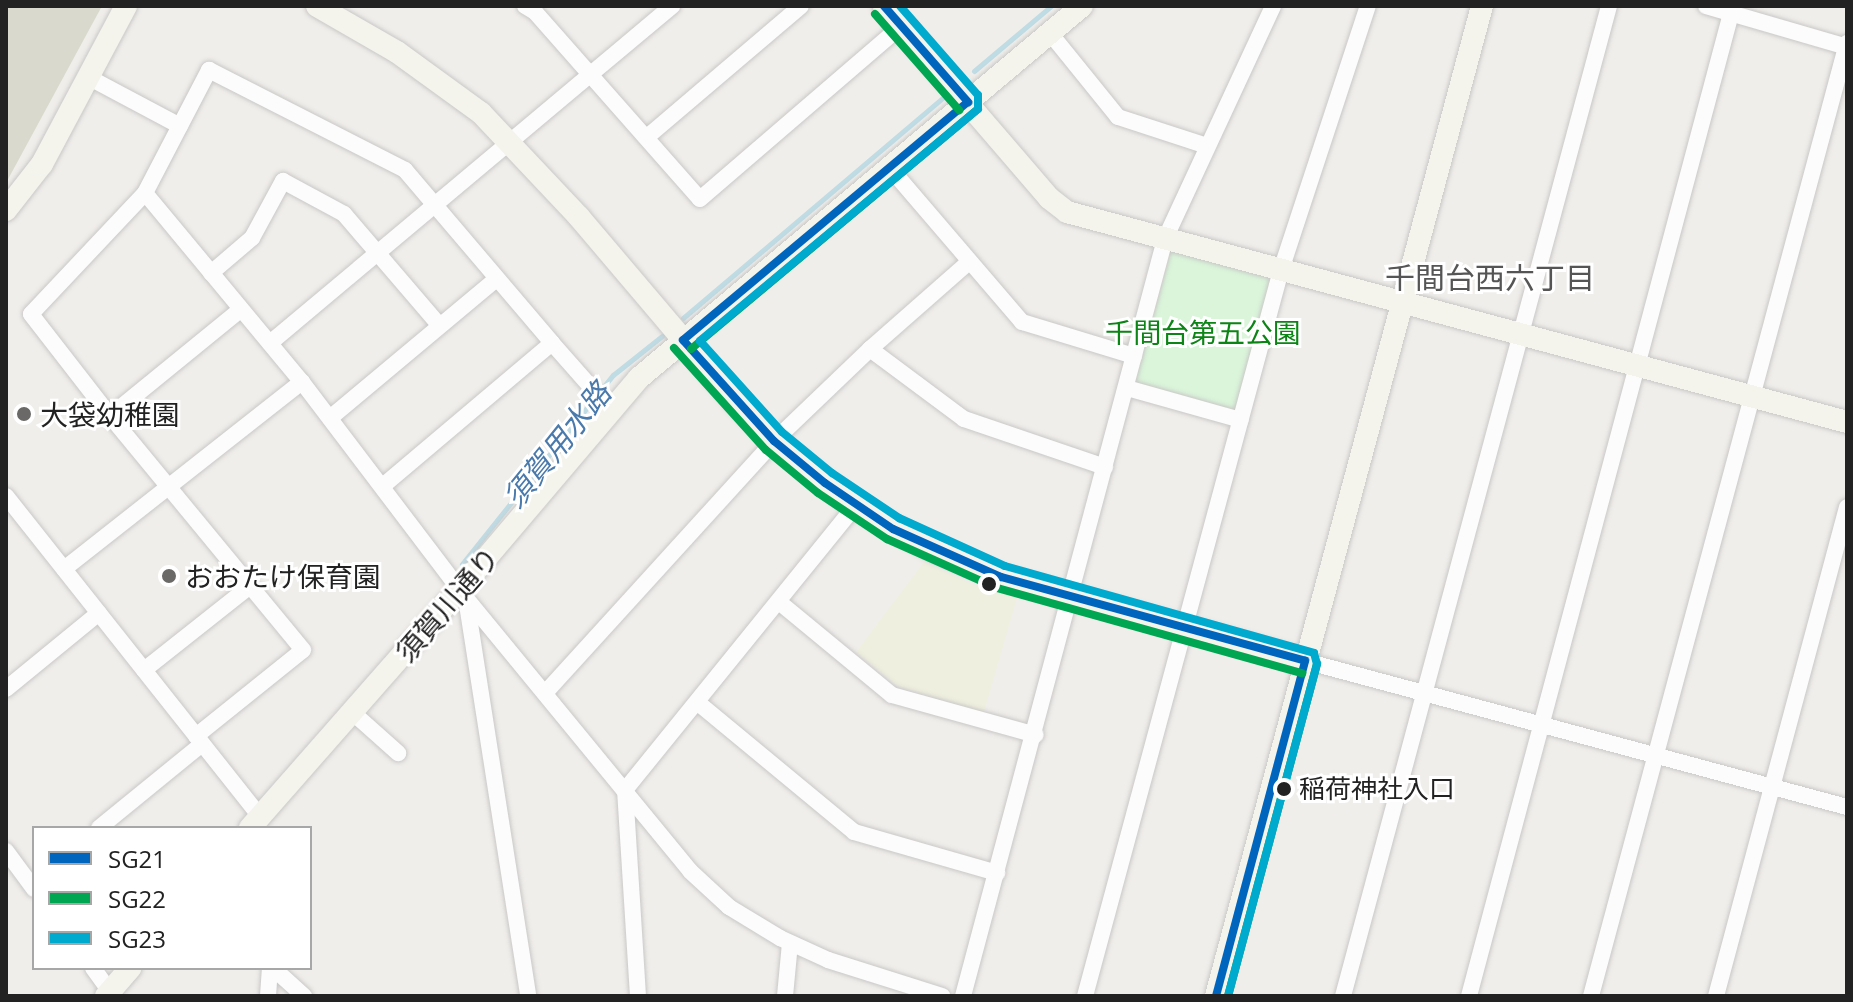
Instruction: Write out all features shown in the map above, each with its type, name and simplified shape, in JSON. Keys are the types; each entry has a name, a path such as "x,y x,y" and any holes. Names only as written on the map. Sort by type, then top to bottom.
{"street":[{"path":"6,210 42,164 126,6"},
{"path":"317,6 419,67 481,113 511,141 774,441 855,506 933,550 1001,577 1070,598 1847,807"},
{"path":"525,6 535,12 700,199 901,26"},
{"path":"647,137 801,6"},
{"path":"884,6 1049,198 1067,212 1847,422"},
{"name":"須賀川通り","path":"255,822 463,593 639,378 1082,6"},
{"path":"963,996 1036,735 1165,239 1273,6"},
{"path":"1085,996 1281,270 1368,6"},
{"path":"1216,996 1482,6"},
{"path":"1343,996 1609,6"},
{"path":"1591,996 1847,46 1732,10 1706,6"},
{"path":"270,343 379,254 667,7"},
{"path":"1469,996 1732,10"},
{"path":"1050,33 1118,117 1207,146"},
{"path":"101,826 303,650 110,416 31,314 145,193 209,70 405,170 611,410"},
{"path":"88,77 180,126"},
{"path":"890,168 1022,322 1134,356"},
{"path":"211,273 252,238 283,181 344,214 439,325"},
{"path":"145,193 302,382 463,593 690,871 719,898 790,943 828,960 942,996"},
{"path":"546,692 774,441 870,349 969,262"},
{"path":"330,418 496,279"},
{"path":"110,416 241,309"},
{"path":"383,486 552,343"},
{"path":"870,349 964,419 1105,467"},
{"path":"64,569 302,382"},
{"path":"1127,388 1241,420"},
{"path":"6,496 199,740 255,822"},
{"path":"638,996 625,790 855,506"},
{"path":"1716,996 1847,507"},
{"path":"144,670 250,586"},
{"path":"463,593 528,996"},
{"path":"779,602 892,695 1036,735"},
{"path":"6,689 99,613"},
{"path":"697,702 854,832 997,873"},
{"path":"352,712 398,753"},
{"path":"6,851 32,883"},
{"path":"785,996 790,943"},
{"path":"94,970 108,993 128,970"},
{"path":"268,996 271,970"},
{"path":"273,970 304,996"}],"shaded area":[{"path":"6,6 102,6 6,183"}],"green space":[{"name":"千間台第五公園","path":"1171,250 1272,277 1235,413 1134,386"},
{"path":"924,562 972,584 1017,598 984,712 899,687 856,652"}],"waterway":[{"name":"須賀用水路","path":"974,71 1051,6"},
{"name":"須賀用水路","path":"683,318 942,98"},
{"name":"須賀用水路","path":"462,564 613,375 662,336"}],"transit line":[{"name":"SG21","path":"884,6 968,102"},
{"name":"SG23","path":"900,6 978,95 978,109 700,341 782,432 832,473 899,518 1005,566 1314,653 1317,664 1228,996"},
{"name":"SG22","path":"875,14 959,110"},
{"name":"SG21","path":"683,340 968,102"},
{"name":"SG22","path":"691,349 976,111"},
{"name":"SG21","path":"683,340 774,441 825,483 893,529 1001,577 1305,661"},
{"name":"SG22","path":"674,348 766,450 818,493 887,539 997,588 1302,673"},
{"name":"SG21","path":"1216,996 1305,661"},
{"name":"SG22","path":"1228,996 1317,664"}],"place":[{"name":"大袋幼稚園","path":"24,414"},
{"name":"おおたけ保育園","path":"169,576"},
{"name":"稲荷神社入口","path":"1284,789"}],"district":[{"name":"千間台西六丁目","path":"1490,278"}]}
